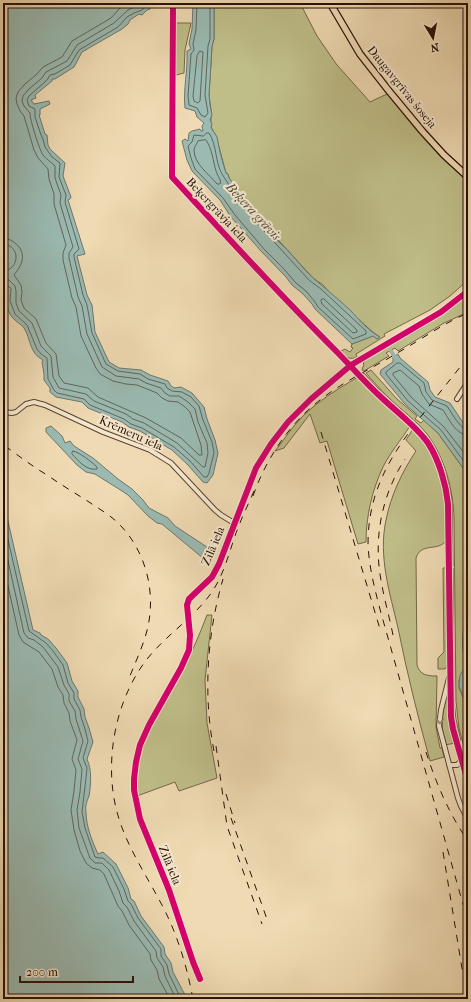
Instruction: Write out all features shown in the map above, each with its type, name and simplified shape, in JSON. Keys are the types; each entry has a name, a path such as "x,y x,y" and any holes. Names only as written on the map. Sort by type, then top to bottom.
{"main road":[{"name":"Daugavgrīvas šoseja","path":"330,3 360,54 384,85 423,132 448,159 468,177"}],"street":[{"name":"Beķergrāvja iela","path":"173,3 172,177 247,259 382,398 423,436 434,454 445,489 448,509 450,672"},
{"name":"Zilā iela","path":"200,979 169,890 140,819 136,804 134,779 140,745 189,650 190,635 187,605 189,599 212,577 219,564 256,468 278,434 307,403 351,365 441,312 468,291"},
{"path":"457,399 468,382"},
{"name":"Krēmeru iela","path":"3,412 16,412 26,404 34,402 45,405 109,434 150,450 171,463 215,510 234,523"},
{"path":"450,672 451,717 468,781"},
{"path":"450,672 441,710 439,726 461,806 468,819"},
{"path":"449,765 457,765 462,760"}],"shaded area":[{"path":"214,3 300,3 317,36 337,65 370,102 387,94 418,132 468,182 468,280 450,296 430,310 384,334 385,336 356,354 357,357 348,358 341,351 345,349 350,352 353,348 351,347 352,344 373,336 377,339 380,337 334,298 323,285 313,278 258,218 236,190 229,179 228,174 226,173 216,136 211,127 209,95 212,46 214,39"},
{"path":"176,23 191,23 185,50 184,73 176,75"},
{"path":"468,295 468,312 444,323 398,351 395,348 386,353 389,356 364,371 362,370 363,363 368,358 445,313"},
{"path":"371,370 397,399 417,416 415,419 421,423 424,420 438,433 468,475 468,608 465,622 463,650 466,666 459,680 459,688 468,709 468,750 465,751 459,728 456,701 454,518 450,485 439,453 427,434 389,398 366,373"},
{"path":"364,373 389,400 422,431 437,452 447,478 452,499 453,566 451,566 450,499 448,489 428,440 418,428 375,388 362,374"},
{"path":"358,377 410,426 389,457 379,476 370,504 366,542 358,544 327,441 320,443 310,414 284,448 275,451 308,411 329,395"},
{"path":"413,429 422,439 436,466 442,481 447,512 446,541 438,546 425,548 418,553 416,558 417,665 422,673 430,676 437,676 436,727 440,748 442,748 444,757 430,761 405,662 386,575 383,548 386,520 394,493 406,467 416,451 406,440"},
{"path":"443,568 447,568 448,664 445,669 438,669 438,658 444,652"},
{"path":"451,568 453,568 454,701 461,741 459,742 452,707"},
{"path":"207,615 212,615 205,680 207,723 217,778 179,791 175,782 137,796 136,779 143,745 150,729 190,655"},
{"path":"448,690 449,719 455,743 445,745 442,718"}],"water":[{"path":"3,3 152,3 150,9 142,15 139,14 130,20 122,29 82,52 74,67 55,79 52,79 52,81 35,95 36,98 31,100 34,104 49,101 50,104 40,109 39,115 45,134 47,135 50,149 65,163 63,176 71,197 68,200 85,254 77,256 87,295 92,305 95,332 109,362 119,368 141,370 150,375 168,381 174,388 181,387 192,393 204,407 218,453 213,475 207,483 203,482 172,450 140,431 88,408 82,402 56,397 50,392 50,388 44,380 43,360 35,354 24,328 8,311 6,299 7,291 3,276 5,259 8,257 3,252"},
{"path":"193,3 214,3 214,39 212,46 209,95 212,115 210,120 212,124 211,127 217,137 226,173 275,239 313,278 380,337 377,339 373,336 352,344 315,309 303,294 292,285 231,217 220,200 192,171 187,160 182,141 185,139 188,141 189,133 192,131 200,129 203,131 202,126 204,123 197,117 195,111 185,108 187,51 191,49 189,44 192,29"},
{"path":"398,354 400,358 428,382 430,390 435,397 450,403 468,430 468,475 438,433 405,404 380,374 381,370 393,362 393,357"},
{"path":"51,426 62,436 65,443 70,441 74,446 93,458 132,489 149,508 168,518 175,526 215,553 211,561 204,559 162,524 157,523 148,516 128,495 95,474 86,472 77,465 46,432 46,428"},
{"path":"3,489 7,508 7,517 33,630 48,639 67,663 72,681 78,691 78,697 84,709 93,742 87,759 90,768 91,782 86,808 88,828 98,854 103,852 116,864 128,888 131,899 134,901 141,916 164,947 165,954 171,963 173,972 186,999 3,999"},
{"path":"468,608 468,709 459,686 460,675 466,666 463,640"}],"waterway":[{"name":"Beķera grāvis","path":"391,351 396,359"}],"railway":[{"path":"253,496 258,482 280,443 298,420 309,409 329,393 442,326 468,313"},
{"path":"468,357 414,426 393,456 372,505 368,544 371,570 381,613 468,922"},
{"path":"321,432 380,629"},
{"path":"5,446 109,515 125,531 140,554 145,567 150,594 149,621 146,635 130,676"},
{"path":"393,635 381,582 378,559 379,529 391,486 405,459"},
{"path":"193,999 178,940 163,907 131,849 121,825 113,792 112,749 122,707 130,687 140,669 153,652 199,608 212,592 223,571 238,528 254,491"},
{"path":"214,751 209,708 208,665 213,621 223,579"},
{"path":"216,746 227,826 262,924"},
{"path":"426,752 444,798 461,831 468,841"},
{"path":"226,794 235,823"},
{"path":"231,818 268,922"},
{"path":"443,852 467,999"}],"cycle path":[{"path":"173,3 172,177 274,287 365,381 418,431 428,443 439,464 446,488 448,504 451,717 468,782"},
{"path":"200,979 169,890 140,819 134,790 136,762 140,745 189,650 190,635 187,605 189,599 212,577 219,564 256,468 271,444 288,422 311,399 351,365 441,312 468,291"}]}
